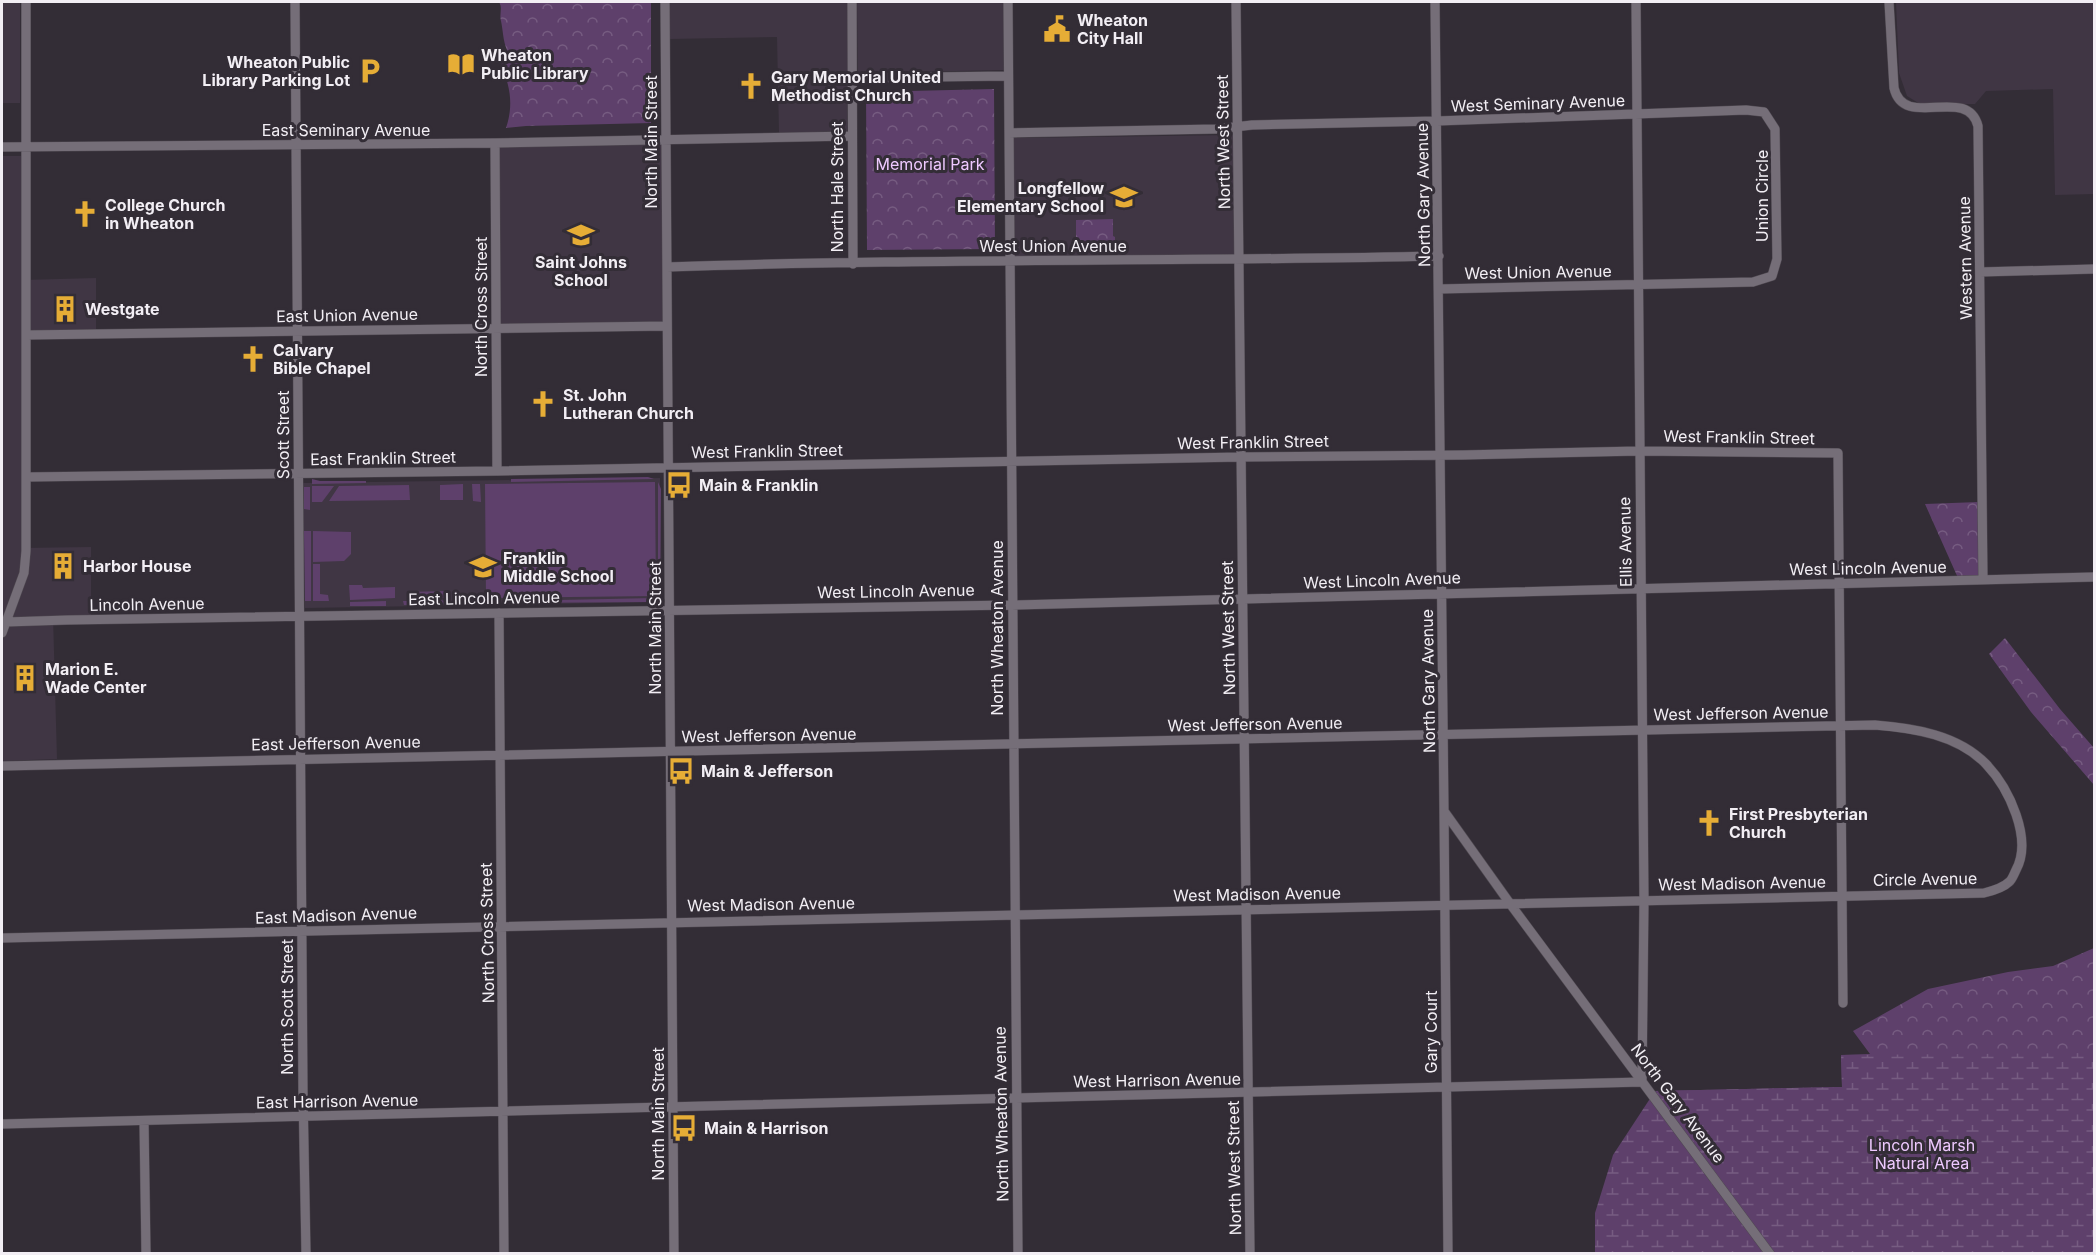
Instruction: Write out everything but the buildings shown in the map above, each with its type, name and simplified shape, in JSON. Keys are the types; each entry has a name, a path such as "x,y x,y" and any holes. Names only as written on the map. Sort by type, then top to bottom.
{"street":[{"path":"2,633 24,573 27,477 26,2"},
{"name":"Scott Street","path":"295,2 300,759"},
{"name":"North Main Street","path":"665,2 674,1254"},
{"name":"North Hale Street","path":"852,2 853,264"},
{"name":"North Wheaton Avenue","path":"1008,2 1018,1254"},
{"name":"North West Street","path":"1236,2 1250,1254"},
{"name":"North Gary Avenue","path":"1435,2 1444,811 1770,1254"},
{"name":"Ellis Avenue","path":"1636,2 1644,900 1642,1082"},
{"name":"Western Avenue","path":"1889,2 1894,88 1898,99 1913,107 1961,108 1971,112 1977,121 1983,580"},
{"path":"852,78 1008,76"},
{"name":"Union Circle","path":"1636,114 1746,110 1764,112 1775,129 1776,135 1777,259 1772,276 1753,282 1638,285"},
{"name":"West Seminary Avenue","path":"1009,133 1217,129 1238,126 1636,114"},
{"path":"666,139 851,136"},
{"name":"East Seminary Avenue","path":"2,147 495,143 666,139"},
{"name":"North Cross Street","path":"495,143 497,471"},
{"name":"West Union Avenue","path":"667,267 1010,261 1239,261 1438,256"},
{"path":"1980,272 2094,269"},
{"name":"West Union Avenue","path":"1439,289 1638,285"},
{"name":"East Union Avenue","path":"26,335 668,326"},
{"name":"West Franklin Street","path":"669,467 1639,451 1838,453 1839,583"},
{"name":"East Franklin Street","path":"27,477 669,467"},
{"name":"West Lincoln Avenue","path":"670,609 1012,605 2094,577"},
{"path":"1839,583 1843,1003"},
{"name":"East Lincoln Avenue","path":"299,616 670,609"},
{"name":"North Cross Street","path":"499,613 504,1254"},
{"name":"Lincoln Avenue","path":"6,622 299,616"},
{"name":"Circle Avenue","path":"1841,726 1875,725 1908,729 1940,736 1964,748 1986,764 2009,798 2019,827 2021,850 2018,867 2010,882 1993,891 1842,896"},
{"name":"West Jefferson Avenue","path":"670,752 1841,726"},
{"name":"East Jefferson Avenue","path":"2,766 670,752"},
{"name":"North Scott Street","path":"300,759 306,1254"},
{"name":"Gary Court","path":"1444,811 1448,1254"},
{"name":"West Madison Avenue","path":"672,922 1842,896"},
{"name":"East Madison Avenue","path":"2,938 672,922"},
{"name":"West Harrison Avenue","path":"673,1107 1642,1082"},
{"name":"East Harrison Avenue","path":"2,1124 673,1107"},
{"path":"144,1121 146,1254"}],"shaded area":[{"path":"2,2 20,2 20,103 2,103"},
{"path":"670,2 849,2 847,131 779,133 777,37 670,39"},
{"path":"857,2 1005,2 1006,70 858,73"},
{"path":"1896,2 2094,2 2094,194 2055,195 2053,89 1986,91 1975,104 1920,104 1907,96 1899,73"},
{"name":"Longfellow Elementary School","path":"1234,135 1236,257 1014,258 1013,138"},
{"name":"Saint Johns School","path":"663,142 664,322 499,325 499,147"},
{"path":"2,156 22,156 23,280 96,278 96,330 23,330 22,548 91,547 91,616 53,616 57,759 2,761"},
{"name":"Franklin Middle School","path":"660,478 662,602 305,608 303,483"}],"green space":[{"path":"499,2 651,2 651,123 506,128 510,103 508,87 500,62 507,50"},
{"name":"Memorial Park","path":"994,89 995,249 867,250 866,92"},
{"path":"1113,219 1115,242 1076,242 1076,220"},
{"path":"648,477 654,479 511,482 511,479"},
{"path":"312,479 366,481 366,483 312,484"},
{"path":"655,482 656,596 486,598 485,484"},
{"path":"658,482 661,489 660,591 658,592"},
{"path":"463,484 463,500 440,500 440,485"},
{"path":"472,484 480,484 481,502 473,501"},
{"path":"409,485 410,500 329,501 339,486"},
{"path":"312,486 334,486 322,502 312,502"},
{"path":"304,487 310,487 310,510 304,509"},
{"path":"1979,502 1979,577 1958,578 1925,504"},
{"path":"304,531 311,531 311,601 305,601"},
{"path":"313,531 351,532 351,554 344,561 313,562"},
{"path":"313,564 320,564 320,594 328,595 329,601 313,601"},
{"path":"349,585 362,585 363,588 395,587 395,598 350,600"},
{"path":"446,591 446,598 407,599 407,592"},
{"path":"654,598 655,600 649,602 512,603 512,601"},
{"path":"485,600 485,604 404,605 403,601"},
{"path":"386,601 386,606 350,606 350,602"},
{"path":"2005,638 2060,709 2094,748 2094,785 2031,712 1989,654"},
{"name":"Lincoln Marsh Natural Area","path":"2094,948 2094,1253 1655,1091 1842,1087 1841,1055 1870,1054 1853,1031 1928,989 2008,972 2053,966"},
{"name":"Lincoln Marsh Natural Area","path":"2094,1053 2094,1253 1595,1254 1595,1213 1613,1155 1655,1091 1842,1087 1841,1055"}],"place":[{"name":"Wheaton City Hall","path":"1057,29"},
{"name":"Wheaton Public Library","path":"461,64"},
{"name":"Wheaton Public Library Parking Lot","path":"370,71"},
{"name":"Gary Memorial United Methodist Church","path":"751,86"},
{"name":"Longfellow Elementary School","path":"1124,197"},
{"name":"College Church in Wheaton","path":"85,214"},
{"name":"Saint Johns School","path":"581,235"},
{"name":"Westgate","path":"65,309"},
{"name":"Calvary Bible Chapel","path":"253,359"},
{"name":"St. John Lutheran Church","path":"543,404"},
{"name":"Main & Franklin","path":"679,485"},
{"name":"Harbor House","path":"63,566"},
{"name":"Franklin Middle School","path":"483,567"},
{"name":"Marion E. Wade Center","path":"25,678"},
{"name":"Main & Jefferson","path":"681,771"},
{"name":"First Presbyterian Church","path":"1709,823"},
{"name":"Main & Harrison","path":"684,1128"}]}
